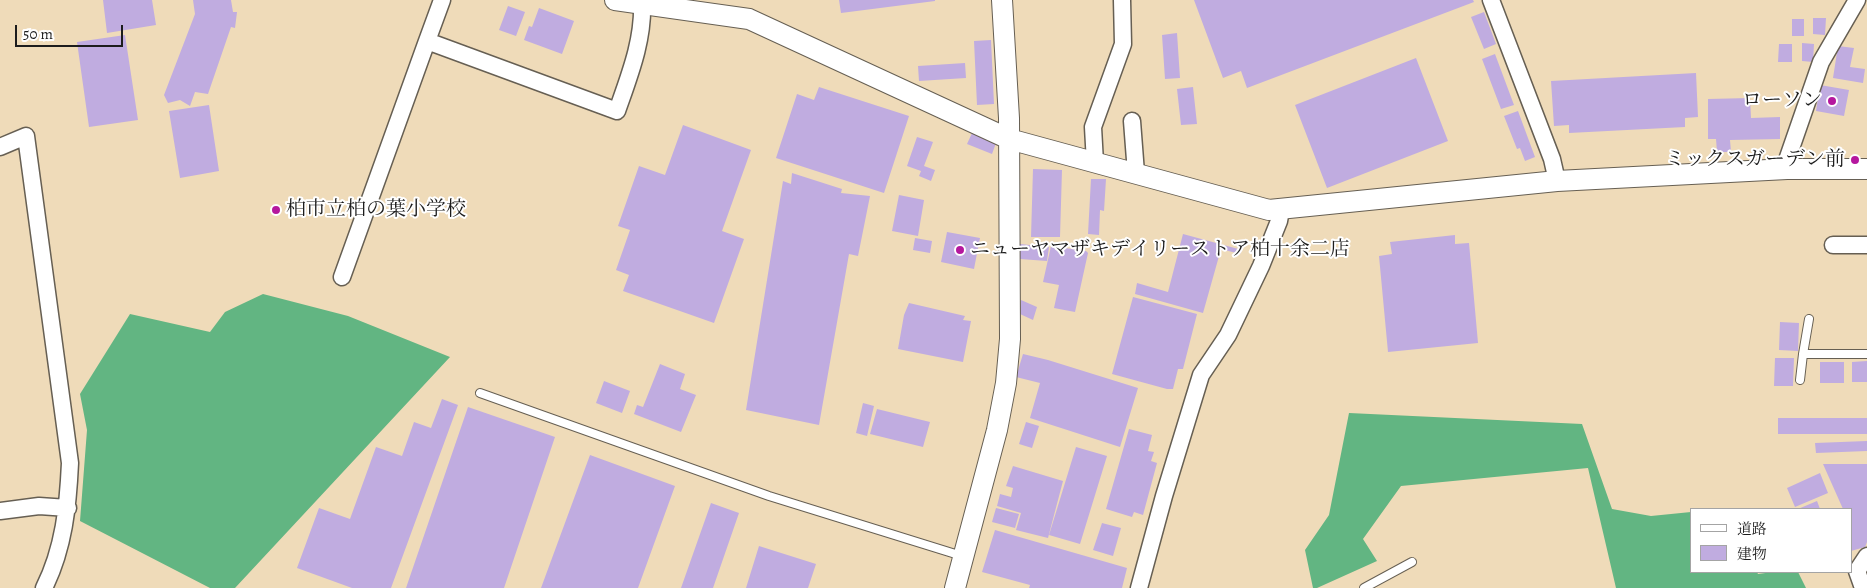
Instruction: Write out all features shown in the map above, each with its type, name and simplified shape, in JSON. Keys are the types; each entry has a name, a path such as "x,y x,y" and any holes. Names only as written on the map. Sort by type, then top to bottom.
{"street":[{"path":"342,277 442,0"},
{"path":"615,0 642,2 749,19 1009,139 1270,210 1556,181 1787,169 1867,169"},
{"path":"954,588 997,430 1006,382 1010,339 1009,139 1002,0"},
{"path":"1095,163 1093,127 1123,44 1122,0"},
{"path":"1491,0 1552,159 1556,181"},
{"path":"1787,169 1787,160 1821,62 1857,0"},
{"path":"427,41 617,111 637,54 643,16 642,2"},
{"path":"1132,121 1136,173"},
{"path":"0,147 26,136 70,463 68,508 56,560 44,588"},
{"path":"1140,588 1164,496 1201,375 1228,335 1261,266 1279,221 1281,210"},
{"path":"1833,245 1867,245"},
{"path":"0,510 39,506 68,508"},
{"path":"1863,588 1858,571 1867,556"}],"lane":[{"path":"1800,380 1802,354 1809,319"},
{"path":"1802,354 1867,354"},
{"path":"480,393 769,496 964,556"},
{"path":"1364,588 1412,562"}],"green space":[{"path":"263,294 348,316 450,357 235,588 210,588 80,521 87,430 80,394 130,314 210,332 225,312"},
{"path":"1349,413 1582,424 1612,509 1651,516 1690,512 1690,573 1798,573 1806,588 1616,588 1588,468 1401,486 1363,539 1377,561 1317,588 1313,588 1305,550 1329,515"}],"building":[{"path":"103,0 152,0 156,25 107,33"},
{"path":"193,0 231,0 233,12 237,12 235,28 231,27 208,94 195,92 190,106 180,100 168,103 164,95 195,14"},
{"path":"839,0 935,0 935,1 841,13"},
{"path":"1194,0 1473,0 1474,2 1247,88 1241,71 1223,78"},
{"path":"508,6 525,12 516,36 499,30"},
{"path":"539,8 574,21 562,54 524,40 529,26 532,27"},
{"path":"1484,12 1496,44 1484,49 1471,17"},
{"path":"1813,18 1826,18 1825,35 1813,34"},
{"path":"1792,19 1804,19 1804,36 1792,36"},
{"path":"1177,33 1180,78 1165,79 1162,35"},
{"path":"125,35 138,120 89,127 77,42"},
{"path":"991,40 994,104 977,105 974,41"},
{"path":"1802,43 1814,44 1813,62 1802,61"},
{"path":"1779,44 1792,44 1792,62 1778,62"},
{"path":"1838,46 1854,48 1850,67 1865,69 1863,83 1833,78"},
{"path":"1495,54 1514,105 1501,109 1482,59"},
{"path":"1416,58 1448,141 1327,188 1295,105"},
{"path":"965,63 966,78 919,81 918,66"},
{"path":"1696,73 1698,117 1685,118 1685,127 1569,133 1569,125 1554,126 1551,81"},
{"name":"ローソン","path":"1820,85 1849,90 1844,116 1816,111"},
{"path":"819,87 909,116 884,193 776,158 797,94 814,100"},
{"path":"1193,87 1197,124 1181,125 1177,89"},
{"path":"1750,98 1751,118 1780,117 1780,139 1730,140 1731,152 1717,152 1716,139 1708,139 1708,99"},
{"path":"209,105 219,171 180,178 169,111"},
{"path":"1518,111 1535,157 1525,161 1520,148 1517,149 1504,116"},
{"path":"683,125 751,150 722,231 744,239 714,323 623,291 629,275 616,270 630,230 618,226 639,166 665,175"},
{"path":"972,133 996,143 992,154 967,144"},
{"path":"917,137 933,142 924,166 935,170 931,181 919,176 921,171 907,166"},
{"path":"1033,169 1062,170 1060,237 1031,237"},
{"path":"792,173 842,189 841,193 870,196 858,256 849,254 819,425 746,410 783,181 791,184"},
{"path":"1091,179 1106,179 1104,211 1100,210 1099,235 1088,234"},
{"path":"899,195 924,200 918,236 892,231"},
{"name":"ニューヤマザキデイリーストア柏十余二店","path":"947,232 980,238 974,269 941,262"},
{"path":"1183,234 1242,250 1240,254 1221,249 1203,313 1135,294 1137,283 1168,292"},
{"path":"1455,235 1455,244 1469,243 1478,343 1388,352 1379,256 1392,254 1390,242"},
{"path":"915,238 932,241 930,253 913,250"},
{"path":"1020,244 1049,247 1047,261 1020,259"},
{"path":"1051,246 1086,251 1088,253 1075,312 1054,308 1059,285 1043,282"},
{"path":"1133,297 1197,314 1183,369 1178,369 1173,389 1112,374"},
{"path":"1021,300 1037,307 1033,320 1020,314"},
{"path":"909,303 965,316 963,320 971,321 963,362 898,349 904,315"},
{"path":"1780,322 1799,323 1798,351 1779,350"},
{"path":"1023,354 1138,388 1120,447 1030,418 1040,383 1016,377"},
{"path":"1775,358 1794,358 1793,386 1774,386"},
{"path":"1867,361 1867,382 1852,382 1852,362"},
{"path":"1820,362 1844,362 1844,383 1820,383"},
{"path":"660,364 685,374 680,389 696,395 681,432 634,414 637,405 643,407"},
{"path":"604,381 630,391 622,413 596,403"},
{"path":"442,399 458,405 391,588 352,588 297,568 319,508 350,519 376,447 402,456 414,422 431,428"},
{"path":"863,403 874,406 867,436 856,433"},
{"path":"468,407 555,437 504,588 406,588"},
{"path":"877,409 930,422 923,447 870,434"},
{"path":"1778,418 1867,418 1867,434 1778,434"},
{"path":"1026,422 1039,426 1032,448 1019,444"},
{"path":"1129,429 1152,435 1148,451 1154,452 1151,461 1157,463 1143,515 1134,512 1132,517 1106,509"},
{"path":"1867,441 1867,451 1816,453 1815,443"},
{"path":"1076,447 1107,456 1080,544 1049,535"},
{"path":"590,455 675,486 638,588 541,588"},
{"path":"1823,464 1867,464 1867,542 1865,547 1852,551 1852,508 1843,508"},
{"path":"1013,466 1063,481 1048,538 1016,530 1021,513 997,506 1000,494 1011,497 1013,488 1006,486"},
{"path":"1820,473 1828,493 1795,507 1787,488"},
{"path":"1817,501 1820,508 1800,508"},
{"path":"711,503 739,513 713,588 681,588"},
{"path":"996,508 1019,514 1015,528 992,522"},
{"path":"1102,523 1121,528 1113,556 1093,550"},
{"path":"995,530 1127,568 1122,588 1029,588 1030,585 982,572"},
{"path":"759,546 816,564 808,588 746,588"}],"place":[{"name":"ローソン","path":"1832,101"},
{"name":"ミックスガーデン前","path":"1855,160"},
{"name":"柏市立柏の葉小学校","path":"276,210"},
{"name":"ニューヤマザキデイリーストア柏十余二店","path":"960,250"}]}
